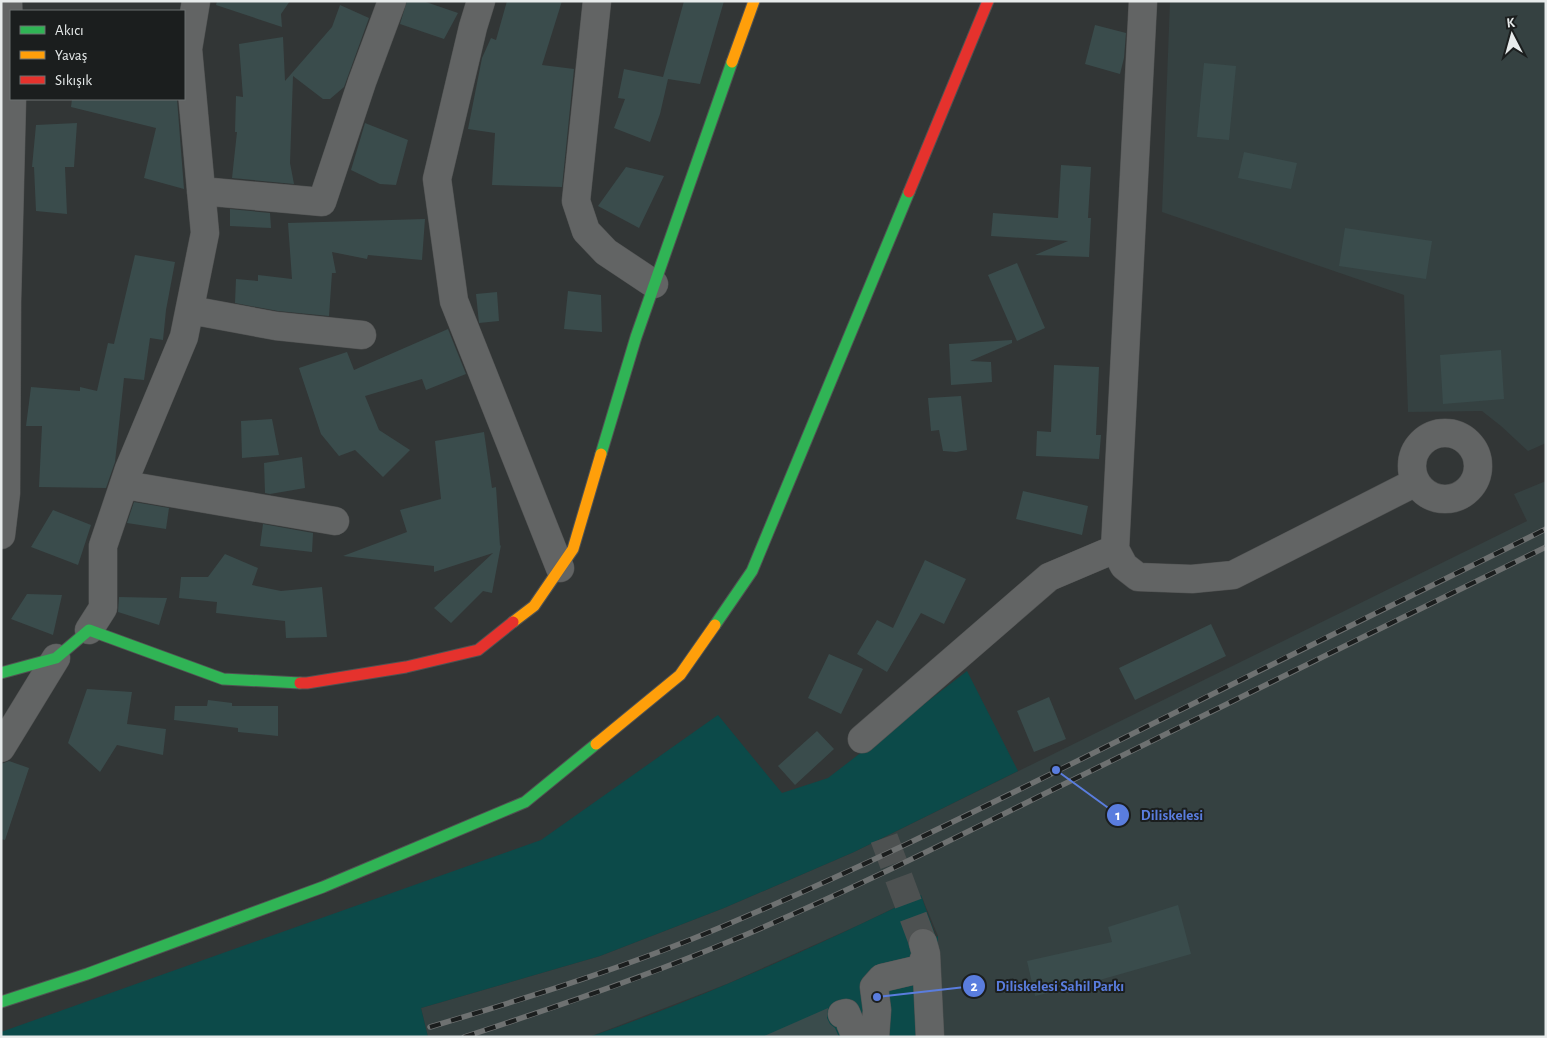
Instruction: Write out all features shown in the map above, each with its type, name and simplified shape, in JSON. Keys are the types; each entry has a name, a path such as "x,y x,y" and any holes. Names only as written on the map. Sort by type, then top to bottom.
{"main road":[{"path":"1,674 56,658 89,630 223,679 307,683 406,667 478,650 534,606 573,549 636,337 754,1"},
{"path":"1,1002 87,974 322,887 526,802 680,676 752,571 988,1"}],"street":[{"path":"8,1 7,34 10,76"},
{"path":"89,630 103,608 103,546 129,469 184,337 205,233 186,48 196,1"},
{"path":"201,191 322,202 362,82 392,1"},
{"path":"481,1 473,27 437,179 454,302 560,568"},
{"path":"597,1 576,201 586,231 606,252 654,284"},
{"path":"1143,1 1115,549 1124,566 1138,577 1192,579 1233,575 1416,482"},
{"path":"1,535 6,493 7,302 12,100"},
{"path":"190,310 276,326 362,336"},
{"path":"125,485 335,521"},
{"path":"862,738 1049,577 1115,549"},
{"path":"1,748 56,658"},
{"path":"881,1025 874,987 882,978 916,970 921,967 924,949 930,1037"},
{"path":"842,1014 846,1013 856,1037"}],"shaded area":[{"path":"1170,1 1546,1 1546,443 1528,451 1482,411 1408,412 1404,295 1162,212"},
{"path":"1546,481 1546,1037 936,1037 938,936 921,895 727,984 589,1037 428,1037 421,1008 600,956 724,908 854,852 1527,521 1514,494"},
{"path":"967,671 1018,771 854,852 724,908 600,956 421,1008 428,1037 1,1037 1,1032 541,840 718,715 782,793 828,778"},
{"path":"921,895 936,937 938,936 936,1035 932,1037 589,1037 716,989 840,934"}],"building":[{"path":"217,1 290,1 281,14 282,27 216,5"},
{"path":"407,1 423,1 458,13 444,39 400,24"},
{"path":"507,1 562,1 542,65 574,69 562,187 492,185 495,133 468,129 482,58 491,38 496,40"},
{"path":"684,1 724,1 700,84 668,79 660,114 650,142 614,128 625,99 618,98 624,69 663,77"},
{"path":"340,5 369,18 344,87 330,99 323,99 293,76 290,163 294,184 232,178 237,132 235,132 236,96 243,97 239,44 283,37 285,81 332,27"},
{"path":"1095,25 1126,33 1124,58 1120,74 1085,64"},
{"path":"1204,63 1236,66 1229,140 1197,137"},
{"path":"72,100 177,100 184,189 144,178 156,128 71,107"},
{"path":"77,123 74,167 65,167 67,214 36,211 34,167 32,167 36,125"},
{"path":"365,123 408,140 396,185 380,184 351,170"},
{"path":"1244,152 1297,163 1291,189 1238,178"},
{"path":"1061,165 1091,167 1088,218 1091,218 1089,257 1035,255 1068,241 991,236 993,213 1058,218"},
{"path":"626,167 664,176 639,228 598,206"},
{"path":"230,209 270,213 271,228 230,226"},
{"path":"425,219 422,260 368,255 367,259 332,252 336,273 332,273 329,316 278,311 235,303 236,279 258,281 258,275 292,279 288,223"},
{"path":"1345,228 1432,241 1426,279 1339,266"},
{"path":"135,255 175,262 166,310 163,340 150,338 144,380 124,378 115,462 106,488 39,487 42,426 26,426 31,387 80,391 80,387 97,391 108,343 114,344"},
{"path":"1017,263 1045,328 1017,341 988,275"},
{"path":"568,291 601,295 602,332 564,329"},
{"path":"497,292 499,321 479,323 476,294"},
{"path":"448,329 466,374 426,390 422,379 365,396 379,430 410,450 383,477 355,450 339,456 321,434 299,368 347,352 354,370"},
{"path":"1012,340 1012,343 970,361 991,362 992,382 951,385 949,344"},
{"path":"1501,350 1504,399 1443,404 1440,355"},
{"path":"1054,365 1099,367 1096,435 1101,435 1099,459 1036,456 1037,431 1051,432"},
{"path":"961,396 967,450 956,452 943,451 939,430 931,431 928,398"},
{"path":"272,419 279,455 242,458 241,421"},
{"path":"484,432 492,488 496,487 501,545 492,593 483,591 451,623 434,608 493,553 434,572 434,566 343,556 407,532 400,510 441,499 435,441"},
{"path":"302,457 305,488 270,494 265,493 264,463"},
{"path":"1023,491 1088,506 1082,535 1016,519"},
{"path":"134,502 169,508 166,529 127,523"},
{"path":"53,510 91,525 78,565 31,547"},
{"path":"263,524 313,533 312,552 260,546"},
{"path":"225,554 258,568 252,585 281,591 322,587 327,637 286,638 285,621 216,613 217,602 179,598 181,577 208,577"},
{"path":"925,560 966,579 944,624 921,613 887,672 857,654 877,620 893,628"},
{"path":"27,594 62,595 53,635 11,619"},
{"path":"119,597 167,598 159,625 118,612"},
{"path":"1211,624 1226,656 1135,700 1119,668"},
{"path":"829,654 863,669 841,714 808,698"},
{"path":"87,689 132,692 127,724 166,729 163,755 117,745 100,772 68,743"},
{"path":"1049,697 1066,739 1034,752 1017,711"},
{"path":"208,700 232,703 232,706 278,706 278,736 238,732 238,728 174,720 175,706 207,706"},
{"path":"817,731 834,749 795,785 778,766"},
{"path":"9,761 29,768 5,840 1,839 1,764"},
{"path":"1178,905 1191,954 1075,987 1035,996 1027,961 1112,942 1108,927"},
{"path":"828,1008 827,1018 839,1037 762,1037"}],"tunnel":[{"path":"884,838 923,943"}],"railway":[{"path":"430,1027 617,967 690,940 778,903 1032,784 1546,529"},
{"path":"464,1037 564,1004 663,968 823,901 1546,547"}],"traffic: fast":[{"path":"601,454 636,337 732,62"},
{"path":"715,625 752,571 909,192"},
{"path":"1,673 56,658 89,630 223,679 300,683"},
{"path":"1,1002 87,974 323,887 525,802 596,744"}],"traffic: slow":[{"path":"732,62 754,1"},
{"path":"513,622 534,606 573,549 601,454"},
{"path":"596,744 680,675 715,625"}],"traffic: jam":[{"path":"909,192 988,1"},
{"path":"300,683 406,667 478,650 513,622"}],"place":[{"name":"Diliskelesi","path":"1056,770"},
{"name":"Diliskelesi Sahil Parkı","path":"877,997"}]}
